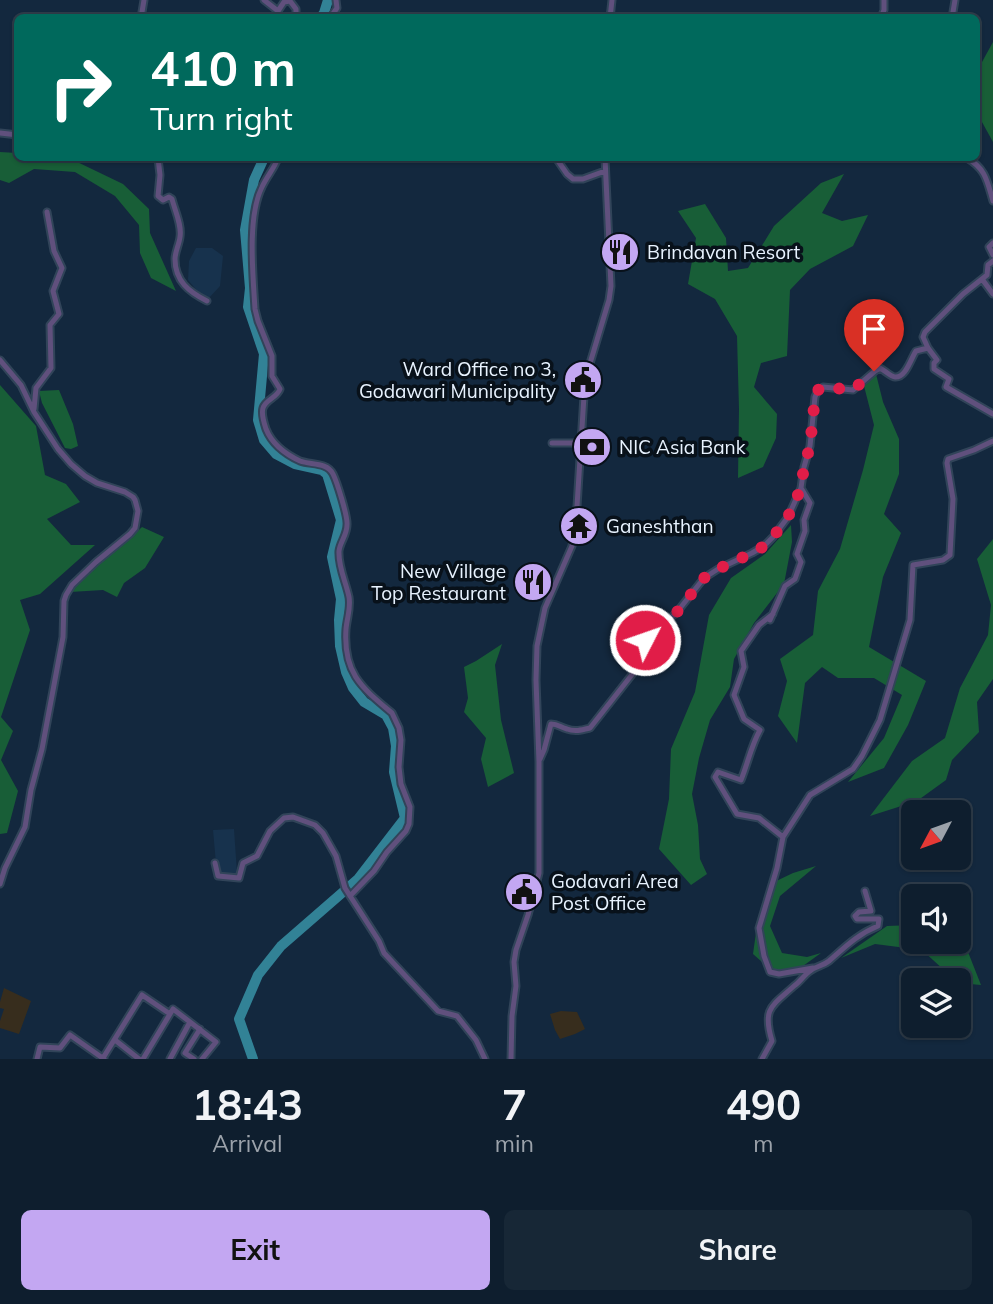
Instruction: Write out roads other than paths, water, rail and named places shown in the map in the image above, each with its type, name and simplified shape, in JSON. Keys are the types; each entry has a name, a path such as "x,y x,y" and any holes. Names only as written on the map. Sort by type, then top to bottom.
{"street":[{"path":"264,0 278,11 284,2 290,1 296,14"},
{"path":"158,161 158,196 163,200 169,197 172,199 179,223 181,235 175,257 177,272 184,286 207,300"},
{"path":"277,161 261,188 252,223 255,309 272,356 272,376 280,389 277,396 263,408 264,425 273,442 283,451 301,461 327,467 334,475 348,523 339,552 349,604 346,649 352,671 360,685 392,713 399,728 401,784 411,816 406,831 350,896"},
{"path":"558,161 573,179 606,171"},
{"path":"511,1059 516,986 514,962 539,873 537,646 545,608 572,546 576,522 585,380 611,286 605,161"},
{"path":"973,161 985,174 993,201"},
{"path":"34,412 36,388 51,368 50,326 59,314 53,291 62,268 54,251 47,212"},
{"path":"993,243 989,247 993,255"},
{"path":"993,261 988,265 987,275 962,294 923,337 937,359 934,369 949,379 946,387 993,414"},
{"path":"982,279 993,294"},
{"path":"539,762 551,724 577,731 590,728 638,667 645,640 677,612 704,578 764,546 773,537 788,517 801,488 818,390 823,387 853,390 880,368 893,377 898,377 904,373 916,351 929,348"},
{"path":"0,360 21,385 34,412 71,464 97,483 132,497 137,505 138,518 130,534 96,562 72,585 66,595 63,637 25,827 0,884"},
{"path":"865,891 872,911 859,912 855,916 858,919 879,919 878,926 864,931 828,963 799,972 770,972 759,928 783,837 810,795 853,769 862,756 880,720 910,620 913,565 943,560 950,555 953,499 948,460 993,441"},
{"path":"552,443 581,443"},
{"path":"770,621 785,586 795,579 801,562 797,554 810,503 801,488"},
{"path":"773,614 759,625 741,652 744,667 734,695 744,719 760,730 752,745 741,780 718,772 715,778 737,814 759,818 783,837"},
{"path":"215,863 218,876 239,878 243,863 257,856 270,831 284,818 293,817 315,825 337,856 345,888 379,940 384,953 438,1011 457,1016 476,1040 485,1059"},
{"path":"762,1059 772,1041 768,1020 775,1002 813,968"},
{"path":"37,1059 40,1047 60,1048 70,1035 103,1059 142,995 170,1014"},
{"path":"114,1040 145,1058 173,1009 216,1042 202,1059"},
{"path":"170,1059 190,1021"},
{"path":"194,1059 185,1053 200,1029"}],"waterway":[{"path":"323,14 328,0"},
{"path":"253,1059 239,1019 258,975 281,946 358,879 405,818 394,772 396,746 393,728 386,715 364,702 353,688 340,646 341,599 332,557 341,520 327,474 322,470 295,464 276,454 264,440 258,420 264,354 248,307 250,288 245,230 254,180 263,161"}],"place":[{"name":"Brindavan Resort","path":"620,252"},
{"name":"Ward Office no 3, Godawari Municipality","path":"583,380"},
{"name":"NIC Asia Bank","path":"592,447"},
{"name":"Ganeshthan","path":"579,526"},
{"name":"New Village Top Restaurant","path":"533,582"},
{"name":"Godavari Area Post Office","path":"524,892"}]}
